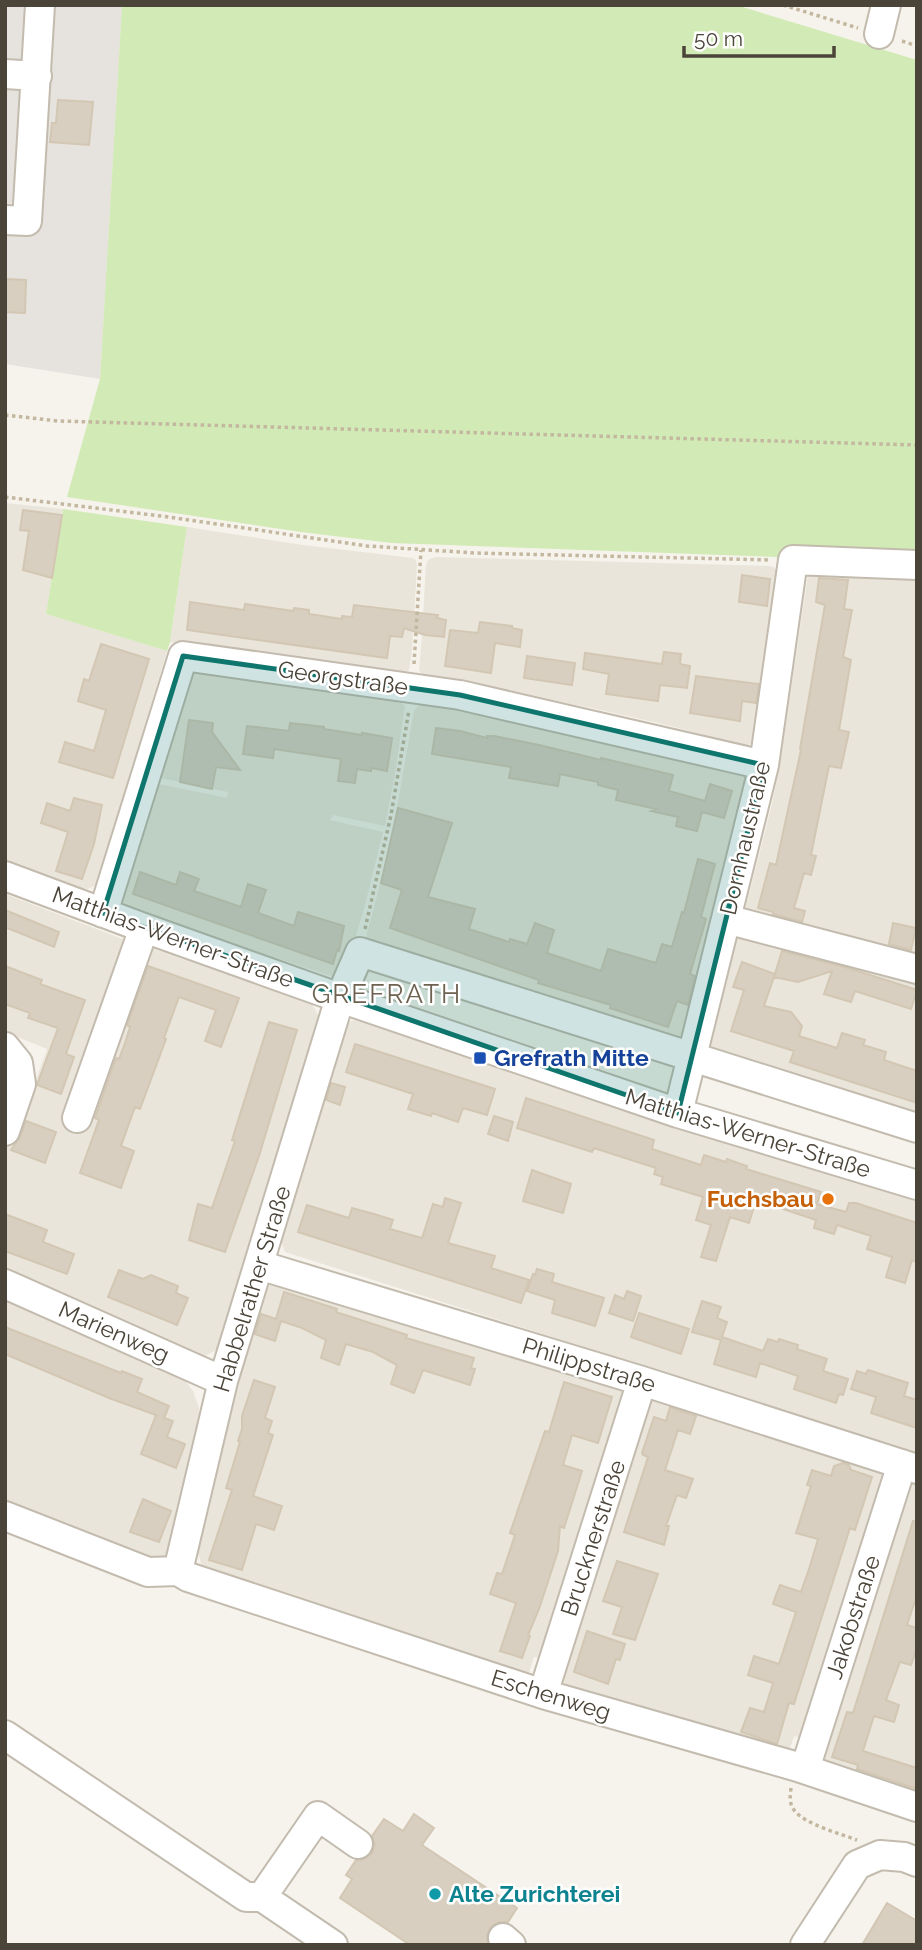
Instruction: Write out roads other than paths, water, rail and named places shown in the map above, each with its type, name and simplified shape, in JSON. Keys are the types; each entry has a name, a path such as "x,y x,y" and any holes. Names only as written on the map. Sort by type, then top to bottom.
{"street":[{"path":"5,220 27,221 40,5"},
{"path":"880,34 886,5"},
{"path":"5,74 37,76"},
{"name":"Dornhaustraße","path":"678,1113 764,765 793,560 917,565"},
{"name":"Georgstraße","path":"103,913 183,656 460,695 764,765"},
{"name":"Matthias-Werner-Straße","path":"5,876 341,998 678,1113 917,1185"},
{"path":"726,919 917,970"},
{"path":"77,1118 144,928"},
{"path":"341,998 360,952 917,1128"},
{"name":"Habbelrather Straße","path":"183,1574 223,1381 341,998"},
{"path":"5,1047 18,1063 21,1084 5,1131"},
{"name":"Philippstraße","path":"259,1265 642,1381 909,1466"},
{"name":"Marienweg","path":"5,1284 223,1381"},
{"name":"Brucknerstraße","path":"543,1695 642,1381"},
{"name":"Jakobstraße","path":"801,1768 909,1466"},
{"name":"Eschenweg","path":"5,1516 148,1572 183,1574 543,1695 801,1768 917,1807"},
{"path":"5,1735 246,1897 262,1897 333,1945"},
{"path":"262,1897 318,1816 358,1844"},
{"path":"805,1945 857,1865 880,1854 904,1857 917,1862"}],"place":[{"name":"Grefrath Mitte","path":"480,1058"},
{"name":"Fuchsbau","path":"828,1199"},
{"name":"Alte Zurichterei","path":"435,1894"}],"district":[{"name":"GREFRATH","path":"387,994"}]}
